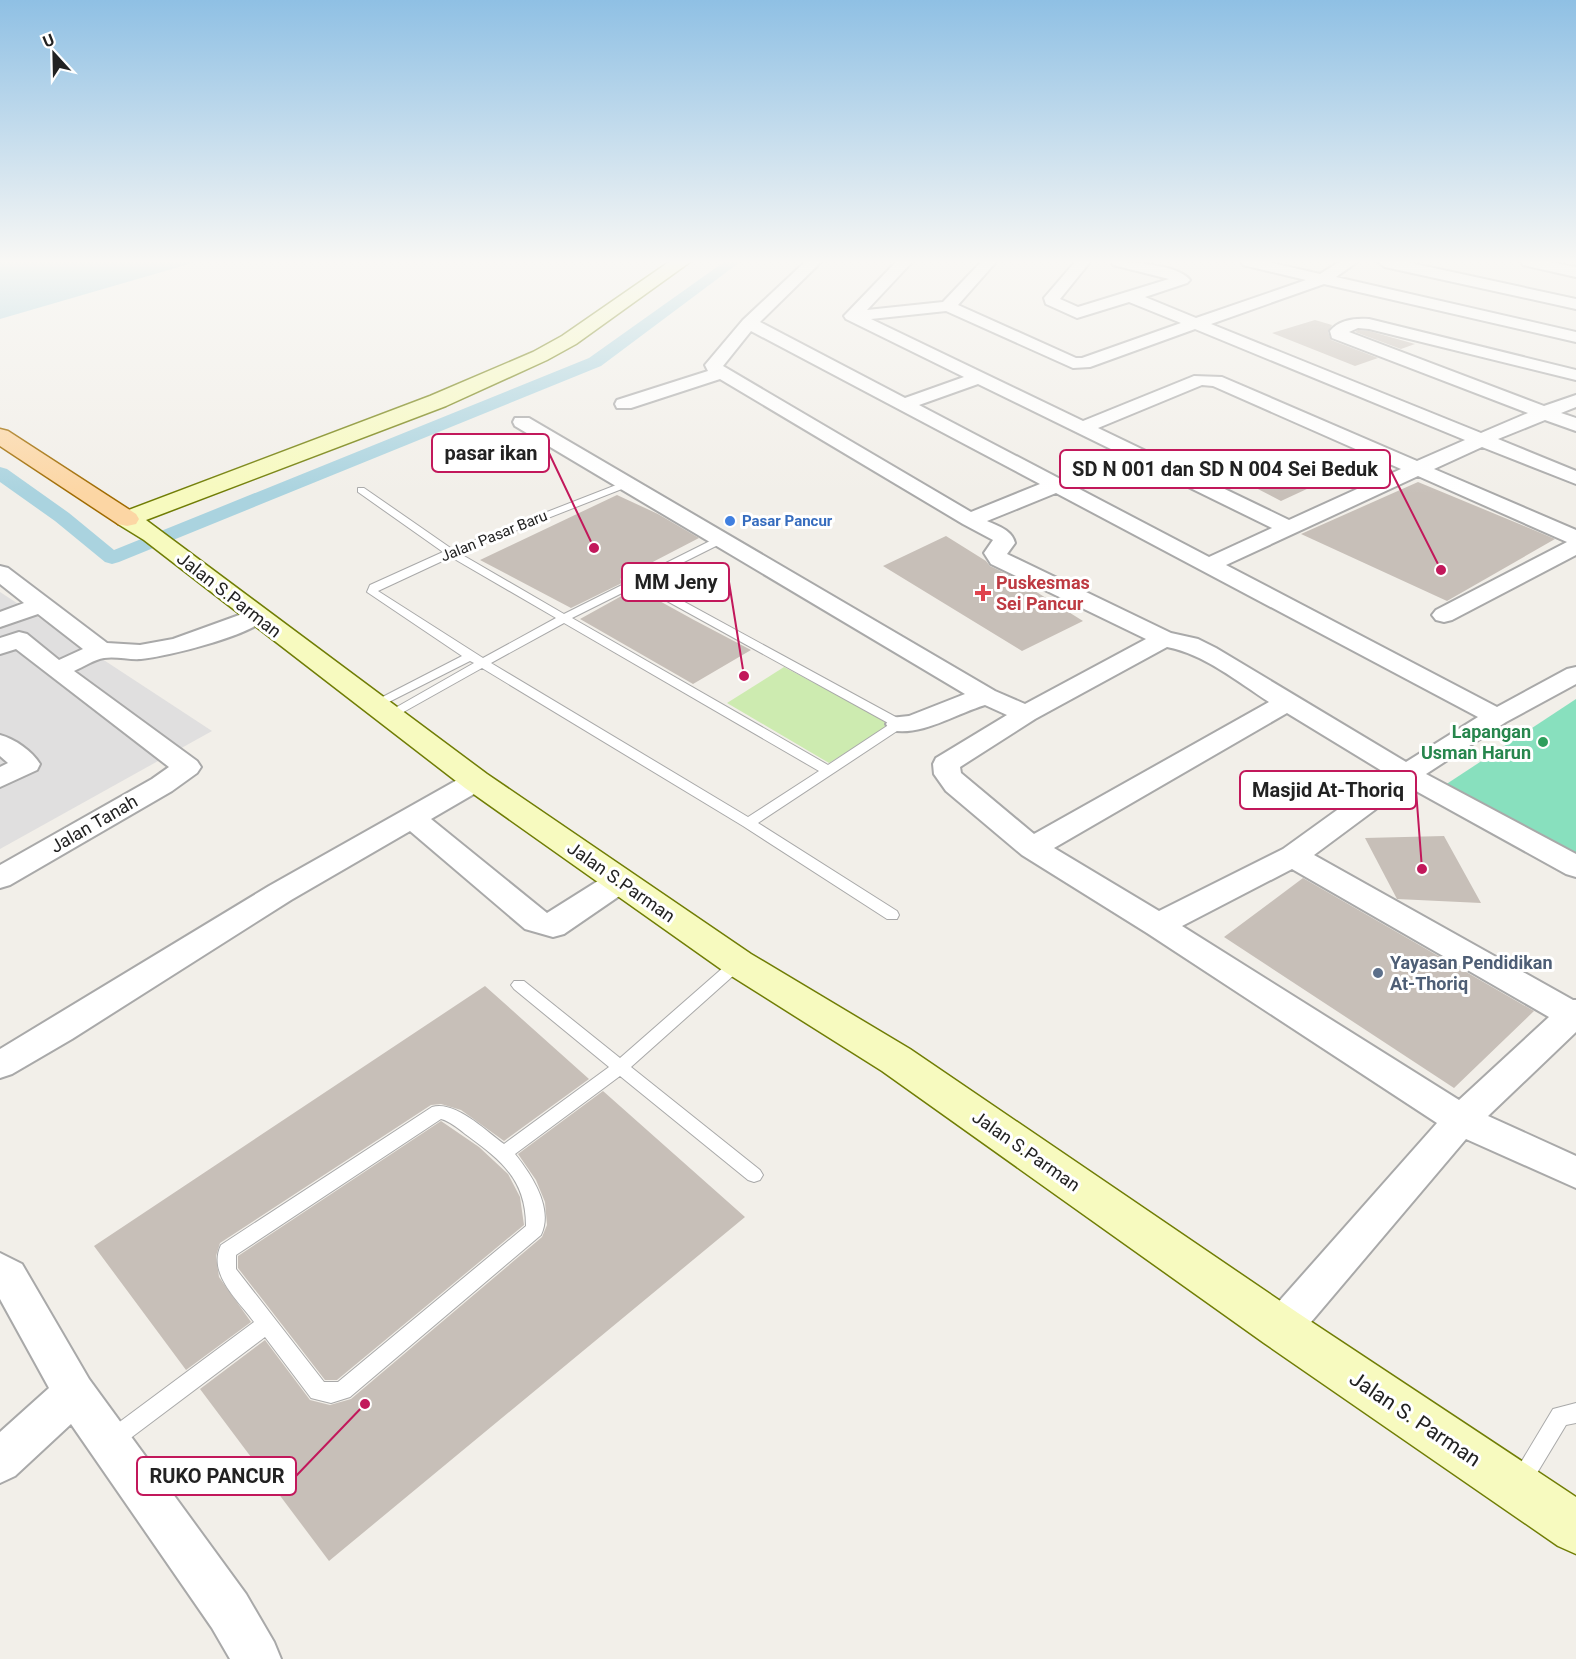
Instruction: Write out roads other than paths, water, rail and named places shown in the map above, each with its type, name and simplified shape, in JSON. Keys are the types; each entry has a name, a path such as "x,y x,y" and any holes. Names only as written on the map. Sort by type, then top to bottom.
{"main road":[{"path":"127,519 438,401 540,356 571,339"},
{"name":"Jalan S.Parman","path":"0,436 161,542 476,781 738,963 896,1060 1268,1319"},
{"name":"Jalan S. Parman","path":"1268,1319 1576,1528"}],"street":[{"path":"735,339 714,365 721,373 970,520 1004,537 1004,543 995,554 999,559 1164,639 1190,644 1207,653 1406,774 1576,867"},
{"path":"779,339 1497,717"},
{"path":"900,339 1289,528"},
{"path":"1022,339 1077,364 1152,339"},
{"path":"1236,339 1576,478"},
{"path":"1352,339 1576,425"},
{"path":"1432,339 1576,375"},
{"path":"624,404 721,373"},
{"path":"901,405 980,378"},
{"path":"1083,428 1200,380 1209,380 1576,538"},
{"path":"1209,565 1480,440 1576,400"},
{"path":"522,422 629,483 986,696 1026,714"},
{"path":"970,520 1057,485"},
{"path":"1444,615 1576,546"},
{"path":"0,573 100,650"},
{"path":"0,620 42,604"},
{"path":"0,647 19,639 57,670 100,650 135,653 153,651 217,633 256,616"},
{"path":"1164,639 1026,714 946,764 948,774 956,785 1032,848 1158,925 1461,1120 1576,1173"},
{"name":"Jalan Tanah","path":"0,878 162,784 187,767 57,670"},
{"path":"1158,925 1293,856 1406,774 1497,717 1576,674"},
{"path":"899,724 913,723 986,696"},
{"path":"1032,848 1286,703"},
{"path":"0,743 27,764 0,778"},
{"path":"0,1065 280,893 476,781"},
{"path":"412,818 536,921 543,924 554,926 620,881"},
{"path":"1268,1319 1461,1120 1574,1013 1293,856"},
{"path":"0,1270 8,1276 74,1393 229,1611 253,1648 257,1659"},
{"path":"0,1461 74,1393"}],"lane":[{"name":"Jalan Pasar Baru","path":"470,656 372,592 374,587 451,553 629,483"},
{"path":"361,490 451,553 826,770"},
{"path":"380,710 483,664 564,618 722,538"},
{"path":"638,581 899,724 748,823"},
{"path":"380,710 470,656 748,823 892,915"},
{"path":"504,1153 620,1067 738,963"},
{"path":"519,986 754,1175"},
{"path":"438,1112 447,1112 504,1153 527,1181 536,1206 535,1229 343,1390 332,1393 318,1392 227,1271 227,1251 438,1112"},
{"path":"108,1442 267,1324"},
{"path":"1516,1488 1560,1416 1576,1413"}],"waterway":[{"path":"0,473 62,517 112,558 595,362 626,339"}],"place":[{"name":"Pasar Pancur","path":"730,521"},
{"name":"pasar ikan","path":"594,548"},
{"name":"SD N 001 dan SD N 004 Sei Beduk","path":"1441,570"},
{"name":"Puskesmas Sei Pancur","path":"983,593"},
{"name":"MM Jeny","path":"744,676"},
{"name":"Lapangan Usman Harun","path":"1543,742"},
{"name":"Masjid At-Thoriq","path":"1422,869"},
{"name":"Yayasan Pendidikan At-Thoriq","path":"1378,973"},
{"name":"RUKO PANCUR","path":"365,1404"}]}
